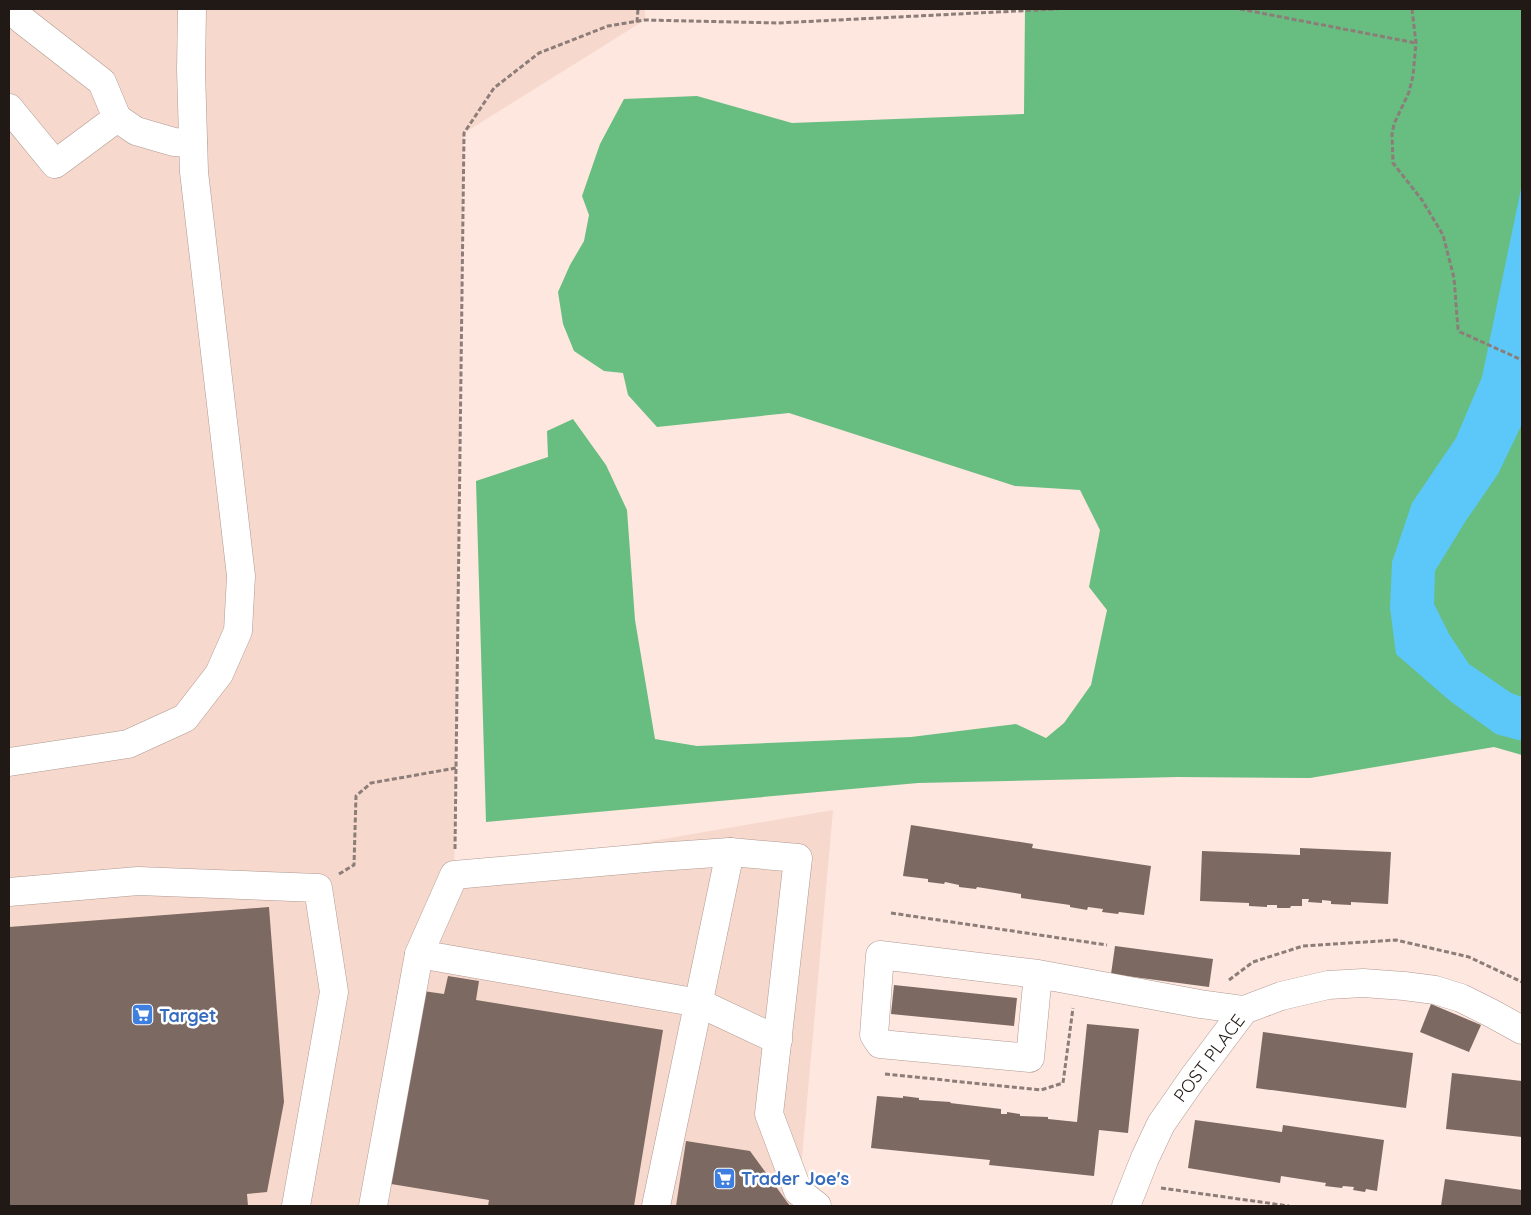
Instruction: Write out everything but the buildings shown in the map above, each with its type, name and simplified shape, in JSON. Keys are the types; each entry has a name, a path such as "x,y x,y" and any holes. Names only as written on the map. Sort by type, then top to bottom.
{"street":[{"path":"17,9 21,19 102,82 117,118 136,131 174,142 193,143"},
{"path":"9,762 128,744 185,718 219,674 238,631 240,576 194,172 191,70 192,9"},
{"path":"9,108 55,164 117,118"},
{"path":"656,1206 730,852"},
{"path":"373,1206 419,954 454,875 730,852 798,858 769,1114 798,1191 817,1206"},
{"path":"9,892 138,881 318,888 334,992 296,1206"},
{"path":"419,954 699,1003 778,1040"},
{"path":"1038,974 1030,1058 880,1044 874,1035 880,955 1038,974 1200,1004 1244,1010"},
{"name":"POST PLACE","path":"1130,1195 1145,1158 1162,1124 1193,1078 1244,1010 1281,996 1328,985 1362,983 1404,986 1435,990 1461,998 1522,1030"}],"path":[{"path":"637,22 638,9"},
{"path":"454,875 464,133 494,88 538,53 608,26 645,20 778,23 1057,9"},
{"path":"1240,9 1416,43"},
{"path":"1412,9 1416,43 1413,76 1409,92 1394,124 1392,134 1393,163 1422,200 1443,235 1454,278 1458,329 1462,334 1522,360"},
{"path":"318,888 354,865 356,796 370,783 456,768"},
{"path":"891,914 1106,945"},
{"path":"1130,1195 1289,1206"}],"shaded area":[{"path":"9,9 645,9 645,20 464,133 454,875 833,810 799,1191 828,1206 9,1206"}],"green space":[{"path":"1025,9 1522,9 1522,755 1494,747 1310,778 1177,777 918,783 486,822 476,481 548,457 547,431 573,419 606,465 627,510 635,620 655,739 697,746 911,737 1016,724 1046,738 1064,723 1091,685 1107,610 1089,587 1100,530 1080,490 1015,486 789,413 657,427 628,395 623,373 604,371 574,351 563,324 558,292 570,265 584,241 589,215 582,196 600,144 624,99 697,96 792,123 1024,114"}],"water":[{"path":"1522,184 1522,424 1498,474 1465,522 1435,571 1434,604 1449,634 1469,664 1511,693 1522,697 1522,741 1496,734 1450,701 1396,654 1390,608 1392,562 1412,503 1456,438 1482,377"}],"place":[{"name":"Target","path":"143,1015"},
{"name":"Trader Joe's","path":"725,1178"}]}
